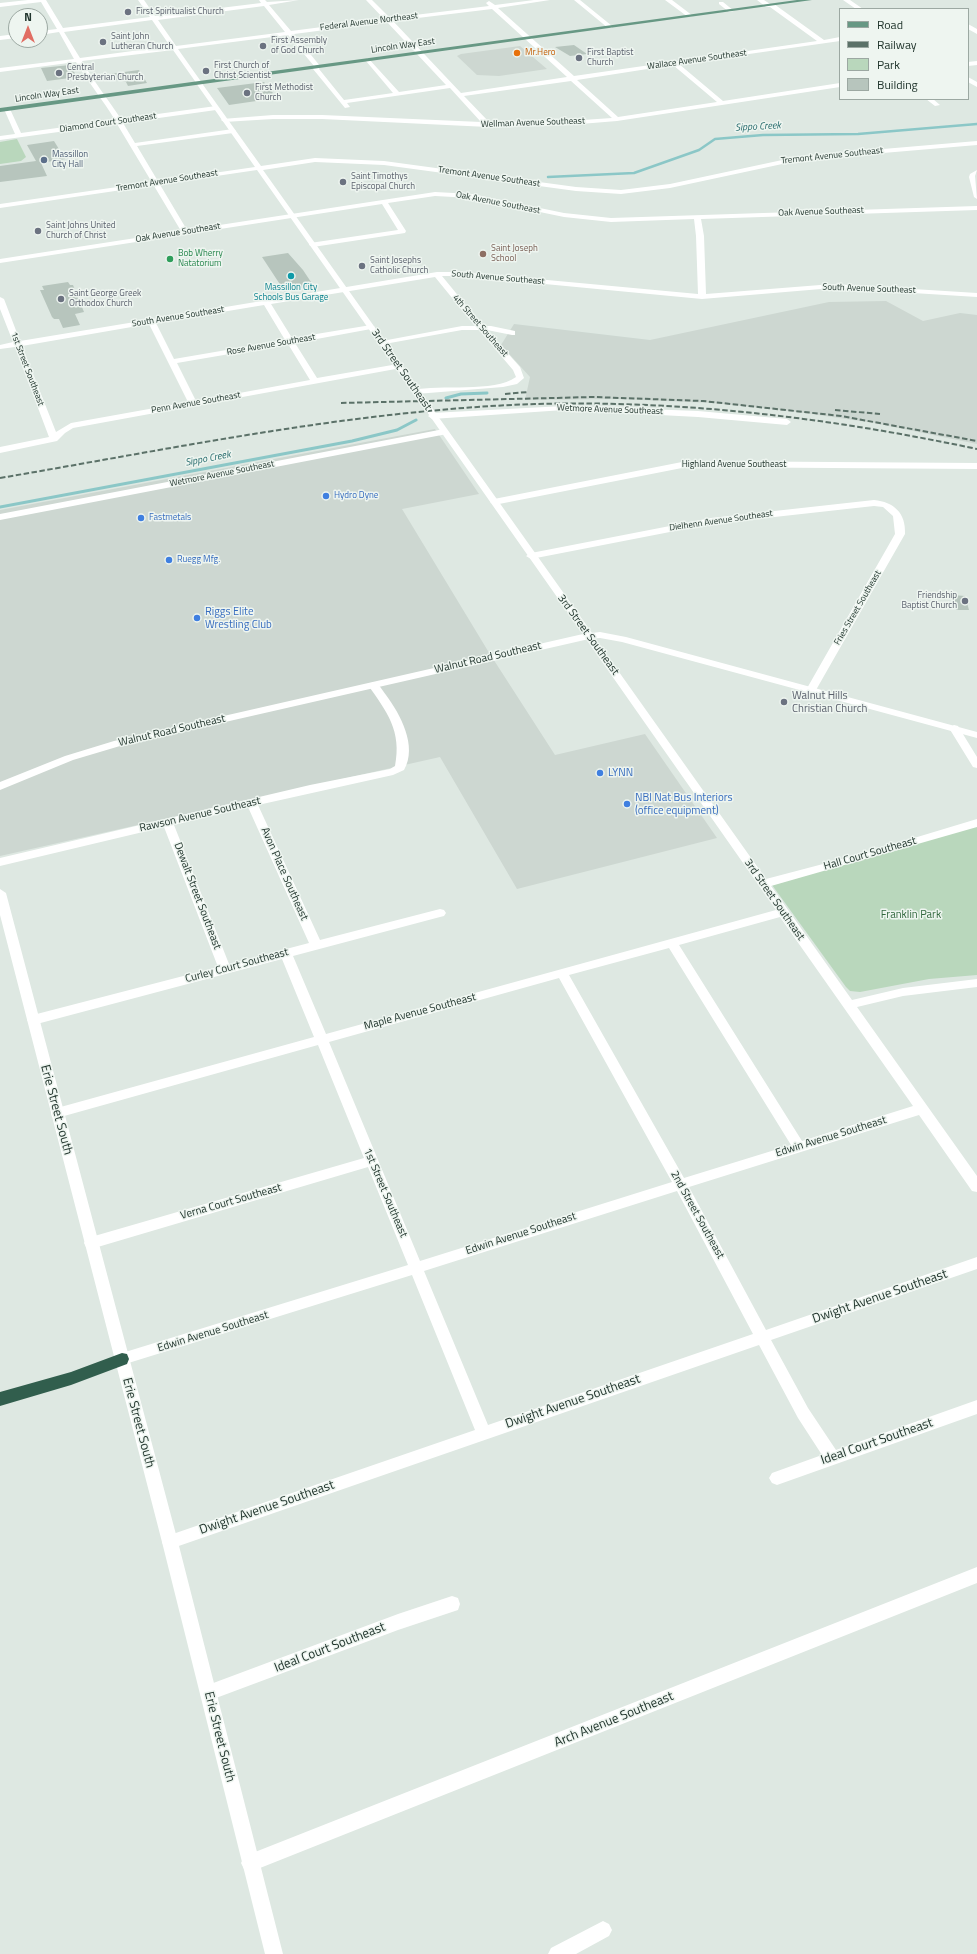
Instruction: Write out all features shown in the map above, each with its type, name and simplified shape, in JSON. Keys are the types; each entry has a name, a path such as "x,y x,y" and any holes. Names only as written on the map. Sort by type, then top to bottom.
{"highway":[{"path":"0,1392 122,1359"},
{"path":"0,1399 71,1378 122,1359"}],"main road":[{"name":"Lincoln Way East","path":"3,110 809,0"}],"street":[{"path":"0,5 43,0 94,87 102,96 118,121 185,232"},
{"name":"3rd Street Southeast","path":"141,0 432,416 589,636 977,1187"},
{"path":"48,32 264,2 296,0"},
{"path":"369,0 488,125"},
{"path":"486,0 617,119"},
{"name":"Federal Avenue Northeast","path":"0,70 547,0"},
{"path":"577,0 610,27"},
{"path":"668,0 690,16"},
{"path":"760,0 770,5 823,42"},
{"path":"846,0 858,8"},
{"path":"264,2 290,32 353,117"},
{"path":"721,3 731,11"},
{"path":"969,25 977,32"},
{"name":"Wallace Avenue Southeast","path":"460,95 839,39"},
{"path":"368,60 397,94"},
{"path":"674,63 722,103"},
{"name":"Wellman Avenue Southeast","path":"224,120 256,117 353,117 488,125 617,119 839,85"},
{"path":"342,102 452,86"},
{"path":"930,100 937,105"},
{"name":"Diamond Court Southeast","path":"0,138 216,108"},
{"path":"3,110 19,135"},
{"path":"132,145 232,131"},
{"name":"Tremont Avenue Southeast","path":"0,206 315,160 368,162 576,189 621,192 670,186 801,158 977,143"},
{"path":"976,172 972,177 977,197"},
{"name":"Oak Avenue Southeast","path":"0,261 435,194 454,194 564,215 596,219 624,220 977,208"},
{"path":"313,245 402,231 382,201"},
{"path":"697,217 700,236 702,297"},
{"name":"South Avenue Southeast","path":"0,347 437,274 461,274 702,297 833,286 977,295"},
{"name":"4th Street Southeast","path":"416,392 502,386 520,379 520,374 517,369 479,327 437,274"},
{"name":"1st Street Southeast","path":"0,299 54,439"},
{"path":"266,302 315,381"},
{"path":"151,321 193,403"},
{"path":"382,343 462,328 479,327 512,333"},
{"name":"Rose Avenue Southeast","path":"171,362 371,328"},
{"name":"Penn Avenue Southeast","path":"0,450 54,439 62,431 71,426 398,366"},
{"name":"Wetmore Avenue Southeast","path":"432,416 564,408 698,414 787,422"},
{"name":"Wetmore Avenue Southeast","path":"0,517 444,432"},
{"name":"Highland Avenue Southeast","path":"494,502 687,464 977,466"},
{"name":"Dielhenn Avenue Southeast","path":"531,556 711,521 874,503 885,504 892,508 901,525"},
{"name":"Fries Street Southeast","path":"811,690 893,547 900,534 901,525"},
{"name":"Walnut Road Southeast","path":"0,786 69,758 110,745 589,636 600,635 623,639 977,734"},
{"name":"Rawson Avenue Southeast","path":"0,862 168,822 393,772 400,768 402,760 403,745 400,728 393,712 373,685"},
{"path":"954,728 977,765"},
{"name":"Avon Place Southeast","path":"252,803 316,945"},
{"name":"Dewalt Street Southeast","path":"168,822 225,970"},
{"name":"Hall Court Southeast","path":"763,884 863,857 977,822"},
{"name":"Erie Street South","path":"0,893 170,1542 274,1954"},
{"name":"Maple Avenue Southeast","path":"57,1113 782,912"},
{"name":"Curley Court Southeast","path":"33,1020 440,913"},
{"path":"672,943 798,1147"},
{"name":"1st Street Southeast","path":"286,953 484,1433"},
{"name":"2nd Street Southeast","path":"562,973 680,1184 803,1413 832,1458"},
{"path":"848,1005 903,992 977,983"},
{"name":"Edwin Avenue Southeast","path":"122,1359 921,1109"},
{"name":"Verna Court Southeast","path":"91,1243 371,1161"},
{"name":"Dwight Avenue Southeast","path":"170,1542 977,1263"},
{"name":"Ideal Court Southeast","path":"777,1478 977,1407"},
{"name":"Arch Avenue Southeast","path":"250,1863 977,1575"},
{"name":"Ideal Court Southeast","path":"208,1693 398,1622 452,1604"},
{"path":"557,1954 602,1930"}],"shaded area":[{"path":"520,46 547,69 499,76 477,75 457,56 461,54"},
{"path":"886,301 923,321 960,313 977,315 977,444 874,423 790,411 713,403 617,399 525,400 530,377 501,345 514,324 650,340 829,302"},
{"path":"435,429 479,494 402,509 488,651 555,755 645,734 717,838 517,889 440,757 0,856 0,510"}],"green space":[{"path":"17,139 26,157 21,161 0,164 0,142"},
{"name":"Franklin Park","path":"977,826 977,975 929,979 860,992 850,991 772,885"}],"building":[{"path":"574,45 587,54 570,56 555,47"},
{"name":"Central Presbyterian Church","path":"70,65 77,77 47,81 41,68"},
{"path":"139,70 147,83 128,86 126,82 102,77 102,75"},
{"name":"First Methodist Church","path":"264,82 277,98 229,105 217,88"},
{"name":"Massillon City Hall","path":"54,141 65,159 41,163 47,176 0,182 0,166 36,161 27,145"},
{"name":"Massillon City Schools Bus Garage","path":"288,253 303,270 313,285 285,292 262,257"},
{"name":"Saint George Greek Orthodox Church","path":"68,282 70,285 73,285 84,312 75,314 80,325 63,328 59,319 54,319 52,317 40,290 44,290 42,286"},
{"path":"952,595 965,596 969,610 956,610"}],"waterway":[{"name":"Sippo Creek","path":"548,177 634,173 699,150 715,139 763,135 858,134 977,124"},
{"name":"Sippo Creek","path":"446,398 461,394 487,393"},
{"name":"Sippo Creek","path":"0,507 352,441 397,430 416,420"}],"railway":[{"path":"505,394 528,392"},
{"path":"341,403 594,397 703,401 841,416 977,441"},
{"path":"0,478 199,443 333,422 467,408 535,404 646,405 757,413 867,428 977,449"},
{"path":"835,410 880,414"}],"place":[{"name":"First Spiritualist Church","path":"128,12"},
{"name":"Saint John Lutheran Church","path":"103,42"},
{"name":"First Assembly of God Church","path":"263,46"},
{"name":"Mr.Hero","path":"517,53"},
{"name":"First Baptist Church","path":"579,58"},
{"name":"First Church of Christ Scientist","path":"206,71"},
{"name":"Central Presbyterian Church","path":"59,73"},
{"name":"First Methodist Church","path":"247,93"},
{"name":"Massillon City Hall","path":"44,160"},
{"name":"Saint Timothys Episcopal Church","path":"343,182"},
{"name":"Saint Johns United Church of Christ","path":"38,231"},
{"name":"Saint Joseph School","path":"483,254"},
{"name":"Bob Wherry Natatorium","path":"170,259"},
{"name":"Saint Josephs Catholic Church","path":"362,266"},
{"name":"Massillon City Schools Bus Garage","path":"291,276"},
{"name":"Saint George Greek Orthodox Church","path":"61,299"},
{"name":"Hydro Dyne","path":"326,496"},
{"name":"Fastmetals","path":"141,518"},
{"name":"Ruegg Mfg.","path":"169,560"},
{"name":"Friendship Baptist Church","path":"965,601"},
{"name":"Riggs Elite Wrestling Club","path":"197,618"},
{"name":"Walnut Hills Christian Church","path":"784,702"},
{"name":"LYNN","path":"600,773"},
{"name":"NBI Nat Bus Interiors (office equipment)","path":"627,804"}]}
